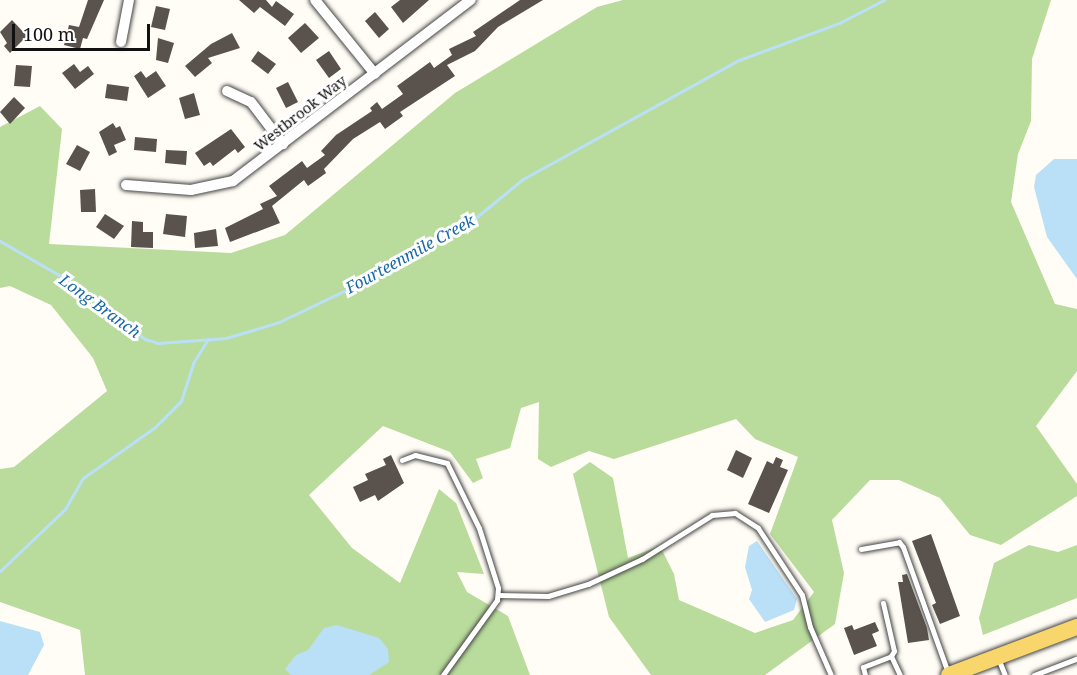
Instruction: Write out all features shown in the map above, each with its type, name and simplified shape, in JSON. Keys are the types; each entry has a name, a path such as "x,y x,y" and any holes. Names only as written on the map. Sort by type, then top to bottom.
{"main road":[{"path":"949,675 1077,627"}],"street":[{"path":"121,42 129,0"},
{"path":"315,0 375,74"},
{"name":"Westbrook Way","path":"126,185 191,190 223,186 283,144 471,0"},
{"path":"227,91 251,102 283,144"}],"lane":[{"path":"402,460 415,455 447,463 479,528 498,595"},
{"path":"498,595 548,596 588,584 642,559 712,515 735,513 758,528 802,595 810,627 831,675"},
{"path":"861,549 899,542 903,547 949,675"},
{"path":"443,675 498,595"},
{"path":"865,675 863,667 891,656 894,651 883,603"},
{"path":"891,656 900,675"},
{"path":"998,657 1005,675"},
{"path":"1034,675 1076,659"}],"green space":[{"path":"623,0 1051,0 1032,59 1031,121 1018,154 1011,202 1055,304 1077,309 1077,371 1036,426 1077,484 1077,496 1001,545 970,535 940,498 899,480 870,480 832,520 844,573 835,624 765,675 651,675 609,617 573,474 590,462 613,478 628,558 660,546 674,574 679,600 755,633 793,620 814,592 770,534 798,457 755,439 736,419 614,459 589,451 551,467 538,459 539,402 521,408 510,448 476,459 483,478 473,483 450,452 383,426 309,495 352,548 400,583 439,489 456,503 484,574 457,572 467,592 508,616 530,675 85,675 80,630 0,602 0,469 14,467 107,391 93,358 51,305 10,286 0,288 0,127 40,106 62,129 49,244 231,253 285,235 455,93 597,7"},
{"path":"1029,545 1058,552 1077,545 1077,598 983,635 979,618 994,563"}],"water":[{"path":"1054,159 1077,159 1077,279 1047,237 1034,187 1036,175"},
{"path":"757,541 797,599 794,610 765,622 749,599 752,590 745,567 749,546"},
{"path":"0,621 40,632 44,645 28,675 0,675"},
{"path":"337,625 379,638 388,649 389,662 369,675 291,675 285,669 296,655 308,650 324,628"}],"building":[{"path":"88,0 104,0 87,39 83,38 80,49 64,45 69,25 79,27"},
{"path":"239,0 266,0 272,7 276,1 294,14 285,26 260,7 254,13"},
{"path":"400,0 429,0 403,23 391,7"},
{"path":"520,0 543,0 498,27 475,51 447,65 455,76 400,112 403,116 385,129 380,122 353,139 324,169 326,173 308,186 304,180 272,206 280,223 230,242 225,228 263,209 260,204 277,196 269,186 302,161 307,168 325,155 321,151 336,135 372,111 370,108 377,102 382,109 403,94 397,86 430,62 434,68 452,55 449,49 476,36 473,32"},
{"path":"156,6 170,9 165,30 151,27"},
{"path":"375,12 389,29 379,38 365,21"},
{"path":"12,20 27,36 10,53 4,46 7,43 0,32"},
{"path":"305,23 319,38 301,53 288,38"},
{"path":"232,33 240,48 208,58 212,63 195,77 185,66 211,44"},
{"path":"158,38 174,43 168,63 156,60"},
{"path":"258,51 276,64 268,74 251,61"},
{"path":"329,51 341,69 329,78 316,60"},
{"path":"74,64 80,72 88,66 94,74 75,89 62,73"},
{"path":"16,65 32,66 30,87 14,86"},
{"path":"141,71 146,78 156,71 166,86 148,98 134,76"},
{"path":"288,82 298,102 286,108 276,88"},
{"path":"107,84 129,87 127,101 105,98"},
{"path":"194,93 200,115 185,119 179,98"},
{"path":"14,97 25,108 10,124 0,112"},
{"path":"113,123 116,128 120,126 126,140 114,145 117,152 109,156 99,132"},
{"path":"231,129 245,147 238,153 235,149 213,166 210,162 204,166 195,153"},
{"path":"135,137 157,139 156,152 134,150"},
{"path":"77,145 90,152 80,171 66,164"},
{"path":"166,150 187,151 186,165 165,163"},
{"path":"95,189 96,212 81,212 80,190"},
{"path":"105,214 124,226 114,239 96,227"},
{"path":"166,214 187,216 185,237 163,234"},
{"path":"132,221 143,222 143,232 153,232 153,248 131,247"},
{"path":"216,229 218,246 195,248 194,233"},
{"path":"736,450 752,458 743,478 727,470"},
{"path":"391,455 404,483 378,501 375,495 360,502 353,487 368,480 365,474 386,465 383,459"},
{"path":"776,457 783,460 780,467 788,470 769,513 748,504 767,461 773,464"},
{"path":"931,534 960,616 940,624 932,605 936,603 912,541"},
{"path":"907,574 927,628 929,640 908,643 898,582 903,582 902,575"},
{"path":"875,622 879,631 872,634 877,646 854,655 844,628 852,625 854,630"}],"waterway":[{"name":"Fourteenmile Creek","path":"0,241 64,278 145,339 158,343 226,338 279,322 373,277 468,224 523,179 739,60 839,23 884,0"},
{"name":"Fourteenmile Creek","path":"0,571 65,509 83,478 154,428 181,401 193,363 208,339"}],"water label":[{"name":"Long Branch","path":"100,306"}]}
